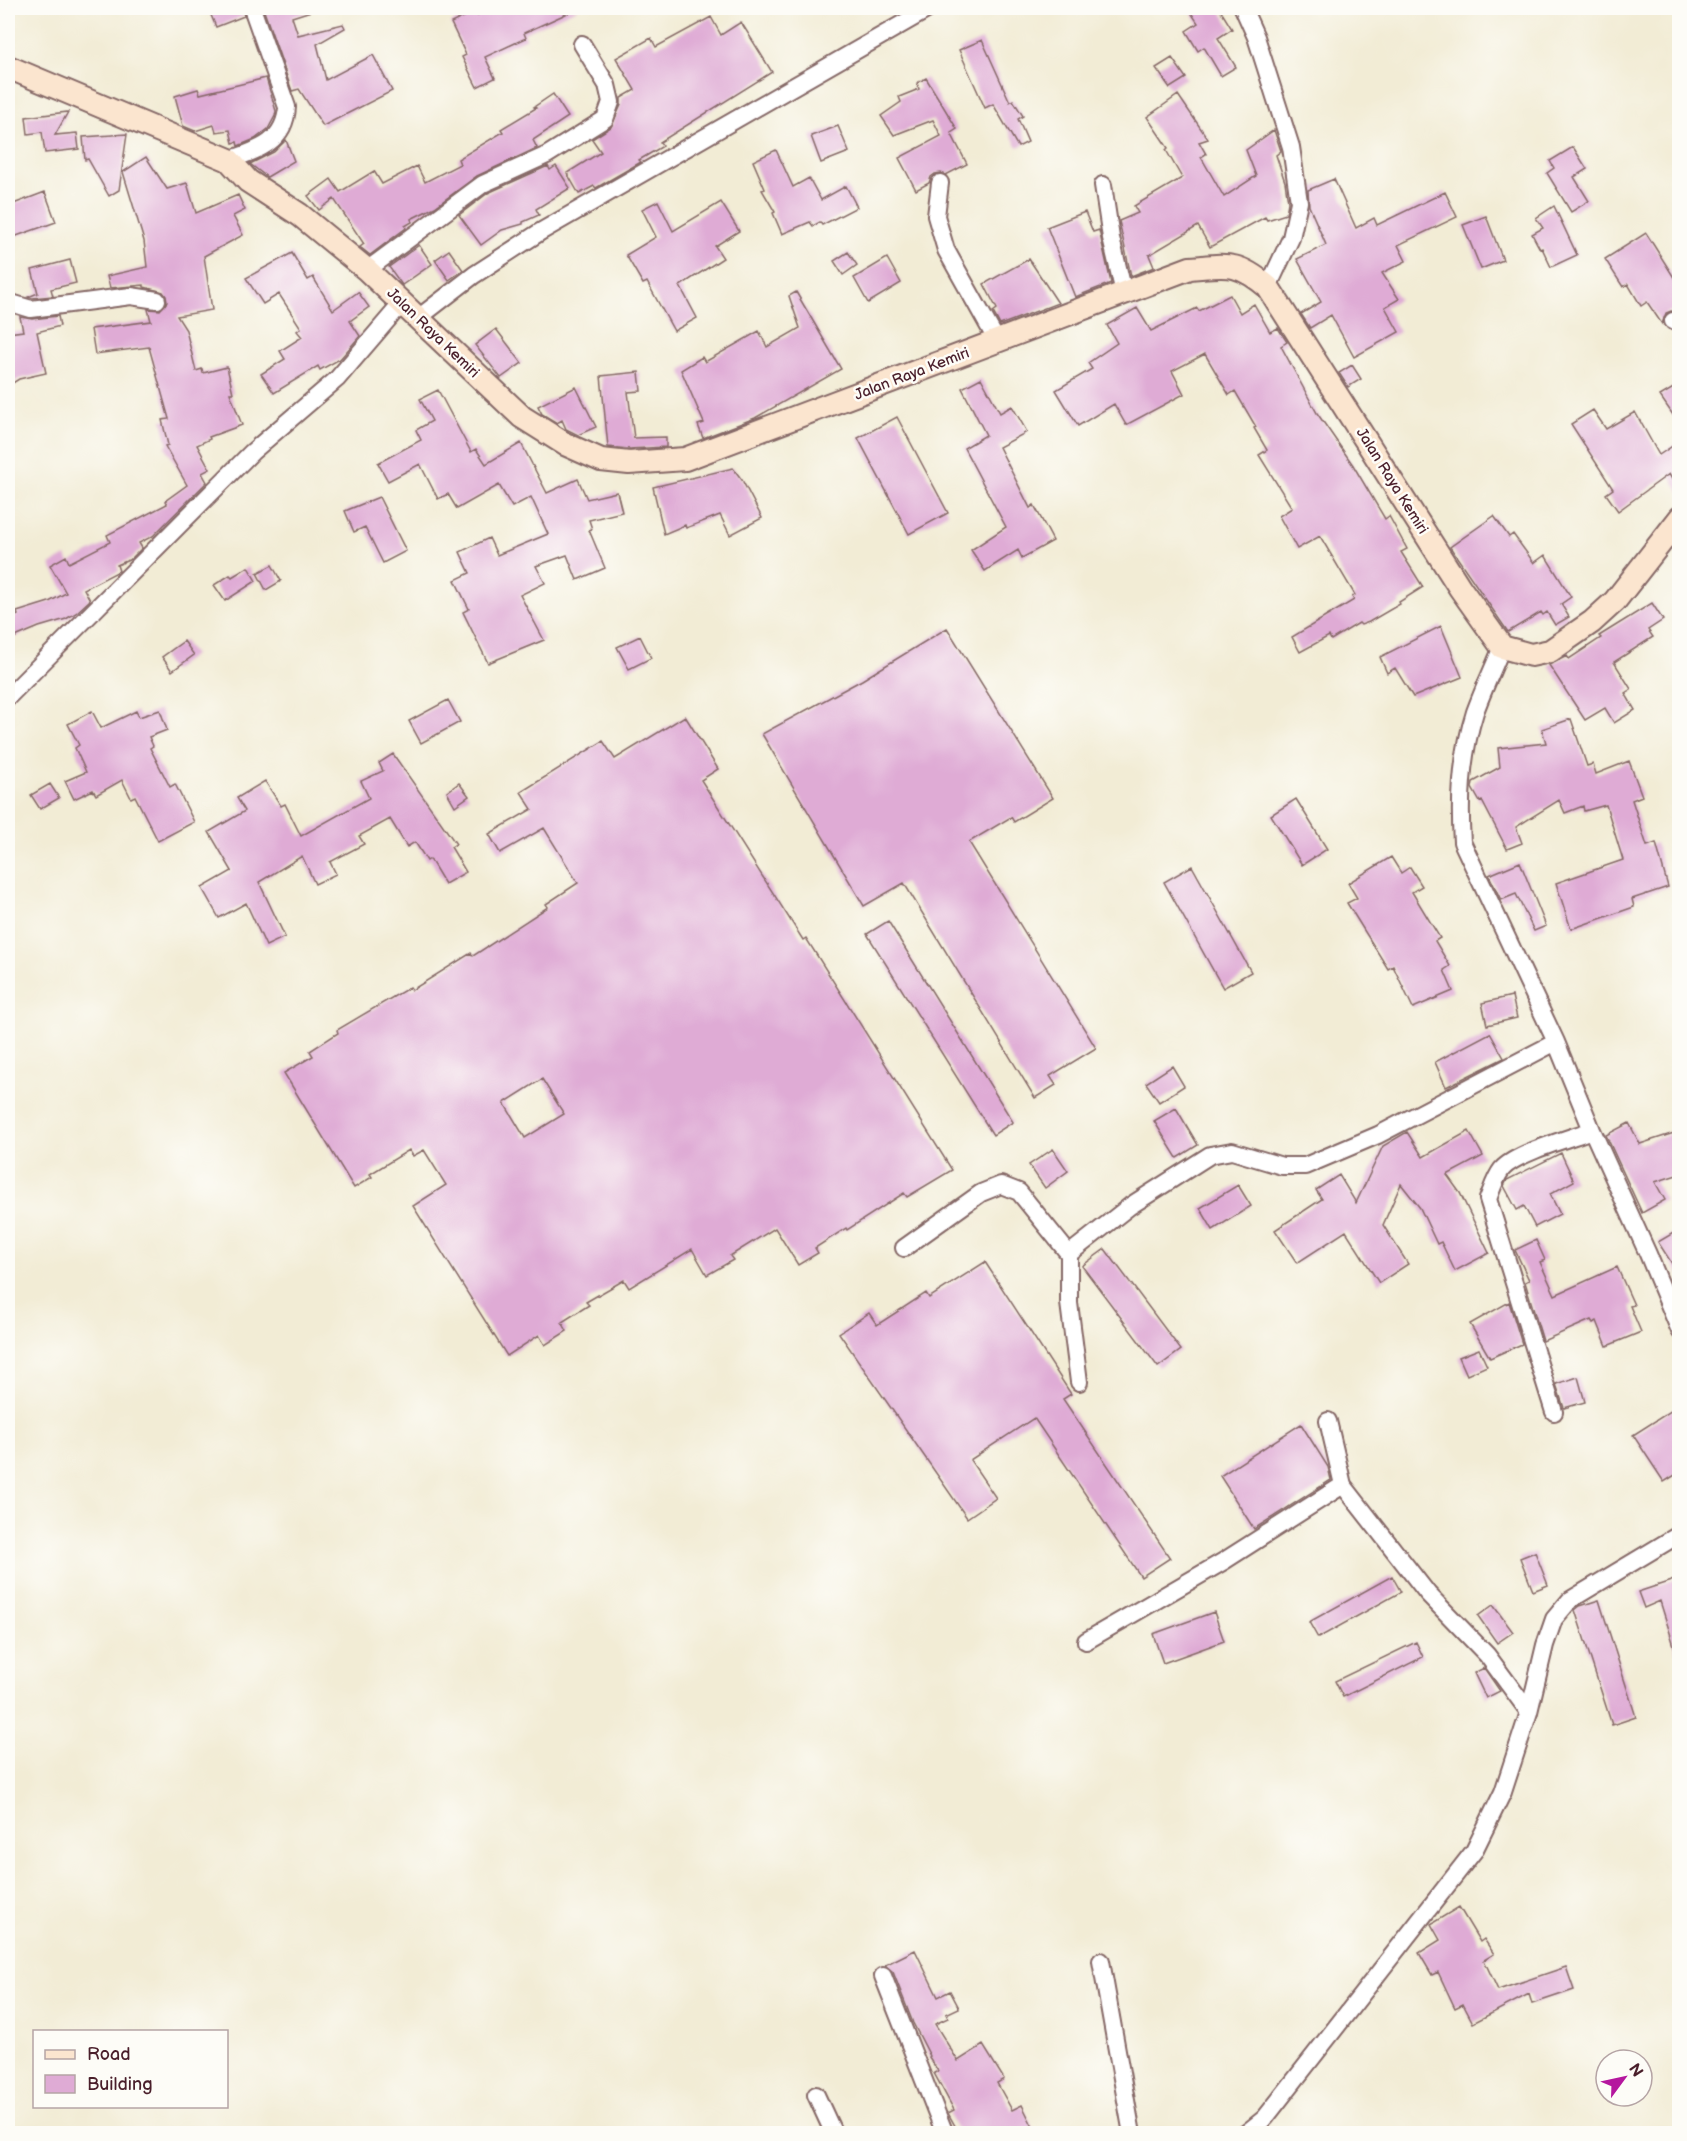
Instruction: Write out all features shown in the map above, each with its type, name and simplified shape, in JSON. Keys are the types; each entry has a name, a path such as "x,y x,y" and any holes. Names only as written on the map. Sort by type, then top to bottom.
{"street":[{"path":"229,160 256,151 278,136 286,120 286,107 252,8"},
{"path":"8,697 252,452 337,379 410,311 474,275 540,232 930,8"},
{"path":"1244,8 1291,147 1299,202 1291,238 1268,287"},
{"path":"367,270 483,184 547,155 605,118 611,102 607,85 582,44"},
{"name":"Jalan Raya Kemiri","path":"8,68 229,160 248,181 300,215 367,270 522,417 565,444 601,460 629,463 685,459 1190,268 1229,265 1250,272 1268,287 1460,588 1502,647"},
{"path":"940,183 936,216 946,250 997,341"},
{"path":"1104,185 1111,238 1124,293"},
{"path":"8,302 31,309 131,296 157,300"},
{"path":"1680,518 1615,602 1593,622 1550,651 1530,655 1502,647 1475,714 1463,771 1460,810 1462,842 1556,1041 1592,1130 1680,1331"},
{"path":"1069,1254 1130,1206 1210,1155 1232,1152 1282,1166 1305,1166 1378,1135 1556,1041"},
{"path":"1554,1412 1488,1199 1503,1168 1521,1157 1592,1130"},
{"path":"904,1248 981,1193 1001,1185 1019,1192 1069,1254 1069,1303 1079,1382"},
{"path":"1328,1420 1343,1485 1428,1593 1487,1655 1529,1712"},
{"path":"1086,1641 1224,1561 1343,1485"},
{"path":"1245,2133 1266,2118 1474,1851 1503,1792 1529,1712 1545,1645 1554,1619 1570,1600 1680,1534"},
{"path":"1101,1961 1132,2133"},
{"path":"883,1976 945,2133"},
{"path":"816,2095 834,2133"}],"building":[{"path":"208,8 242,8 244,16 216,27"},
{"path":"263,8 311,8 311,11 292,17 298,35 343,24 345,28 317,44 326,80 373,55 392,91 323,126 299,89 292,91"},
{"path":"494,8 579,8 524,33 526,38 485,57 495,78 477,87 462,57 466,55 451,23 476,11 477,15"},
{"path":"1188,8 1219,8 1232,29 1218,38 1236,67 1221,76 1204,47 1198,51 1186,31 1198,23"},
{"path":"711,17 721,35 741,22 772,72 660,142 663,146 639,160 641,162 596,188 594,186 579,194 567,173 601,152 592,139 611,127 621,105 621,98 635,90 616,58 651,38 656,47"},
{"path":"982,40 1010,102 1013,100 1023,116 1018,119 1028,142 1018,147 993,104 985,108 959,50"},
{"path":"1172,58 1186,78 1170,88 1156,68"},
{"path":"266,78 276,111 268,129 255,139 238,146 237,142 233,143 230,130 216,132 214,125 195,131 183,126 175,96 198,89 200,94"},
{"path":"926,78 957,129 951,133 967,164 946,175 935,174 929,183 916,190 899,158 941,136 933,120 894,135 881,116 901,102 899,97 919,89 917,83"},
{"path":"553,94 568,117 533,140 537,148 477,176 435,207 411,219 412,222 405,226 406,228 370,255 360,247 364,244 334,199 319,210 308,196 331,179 340,192 374,171 382,184 417,166 425,182 460,164 458,159 503,132 501,129 536,108 534,107"},
{"path":"1178,95 1208,139 1199,142 1206,154 1201,157 1224,197 1256,176 1246,150 1274,130 1281,151 1276,155 1285,182 1288,202 1286,214 1267,220 1265,217 1210,247 1198,226 1149,255 1154,267 1131,276 1119,221 1138,213 1134,206 1182,178 1166,150 1168,148 1147,117"},
{"path":"68,112 55,135 77,133 79,149 45,153 42,132 28,134 26,117"},
{"path":"838,126 849,152 821,163 811,136"},
{"path":"127,134 119,190 109,196 88,159 85,160 83,137"},
{"path":"286,140 294,161 267,177 250,164 274,152"},
{"path":"1573,147 1587,169 1574,177 1589,201 1571,212 1547,173 1554,168 1550,161"},
{"path":"776,150 793,187 809,178 821,200 846,186 857,207 822,225 820,222 813,226 810,222 782,234 773,213 775,212 762,190 765,189 753,161"},
{"path":"146,157 167,189 187,183 196,213 238,195 245,210 233,216 243,235 204,256 212,310 177,316 186,330 196,371 202,369 203,373 227,367 233,393 230,393 242,425 209,437 210,439 197,445 210,469 202,473 207,482 153,536 139,543 142,548 131,559 117,565 119,571 84,589 90,600 76,613 66,619 8,640 8,619 18,615 17,612 49,602 66,593 50,565 66,556 69,563 110,542 107,535 167,504 165,501 187,485 165,446 168,445 162,420 169,419 149,347 95,354 91,329 151,321 148,309 160,310 167,302 163,292 144,287 144,285 110,288 107,276 147,267 144,241 123,172"},
{"path":"548,166 550,170 556,166 570,188 536,209 539,215 523,224 502,230 481,245 459,215 488,193"},
{"path":"1334,179 1356,228 1374,218 1377,225 1445,192 1457,217 1398,245 1406,261 1382,273 1399,299 1385,307 1399,332 1354,357 1331,315 1310,328 1301,314 1321,302 1297,259 1326,245 1309,206 1308,190"},
{"path":"45,192 56,222 8,239 8,206"},
{"path":"658,201 673,231 721,202 739,231 715,246 723,258 680,286 697,318 674,331 647,282 643,284 626,255 656,237 642,209"},
{"path":"1554,206 1577,255 1551,267 1532,234 1543,228 1536,218"},
{"path":"1085,212 1093,232 1099,230 1111,283 1075,297 1047,227"},
{"path":"1486,216 1503,260 1481,269 1463,225"},
{"path":"1646,233 1680,287 1680,312 1666,313 1662,324 1647,302 1641,306 1628,284 1623,287 1605,259"},
{"path":"419,245 432,264 402,285 389,267"},
{"path":"449,250 463,270 449,280 435,260"},
{"path":"848,252 857,265 843,275 834,261"},
{"path":"292,253 308,280 313,277 333,310 358,292 369,307 350,321 360,336 340,359 320,370 318,366 274,393 261,374 285,359 280,351 302,337 297,331 301,328 279,294 263,304 246,278"},
{"path":"887,258 901,283 868,303 854,278"},
{"path":"1029,259 1058,303 1000,325 993,312 997,309 984,284"},
{"path":"70,260 76,283 51,289 53,296 28,297 38,293 32,270"},
{"path":"796,292 841,369 755,418 703,438 698,425 704,423 681,370 702,357 705,362 759,331 767,347 800,328 789,296"},
{"path":"1230,295 1240,313 1254,304 1270,332 1278,328 1287,342 1281,346 1317,413 1353,465 1385,519 1389,516 1407,549 1401,552 1423,587 1369,622 1361,625 1359,623 1331,640 1329,636 1300,652 1292,637 1354,600 1352,597 1355,595 1320,536 1297,549 1279,516 1292,508 1259,455 1267,450 1235,391 1229,395 1205,354 1172,371 1184,394 1126,425 1114,404 1078,426 1056,390 1092,369 1088,363 1117,343 1107,325 1137,308 1151,331 1197,308 1199,311"},
{"path":"58,316 60,326 37,332 46,373 19,379 8,386 8,333 23,331 20,317 32,319"},
{"path":"496,329 522,363 501,378 475,345"},
{"path":"1352,365 1361,379 1348,387 1339,373"},
{"path":"639,372 641,391 628,392 634,438 666,437 666,447 629,449 608,447 601,376"},
{"path":"981,378 1000,413 1012,406 1027,432 999,447 1030,508 1034,505 1053,541 1022,558 1018,550 985,571 971,550 1006,527 964,448 986,435 962,388"},
{"path":"1680,384 1680,425 1660,396"},
{"path":"576,387 596,427 578,435 566,429 562,420 557,423 542,414 538,406"},
{"path":"438,390 471,452 476,449 486,464 521,443 547,493 578,479 587,499 617,492 622,512 589,520 592,529 589,530 605,568 577,580 567,555 536,566 545,583 520,595 544,640 488,663 463,612 469,609 455,580 470,573 460,552 489,538 497,555 548,534 531,497 512,507 499,485 457,509 448,494 438,499 420,464 388,481 378,463 421,440 416,430 432,421 420,399"},
{"path":"1593,410 1606,429 1635,412 1659,455 1680,441 1680,493 1669,474 1618,511 1606,494 1613,489 1571,424"},
{"path":"897,417 948,513 909,534 858,438"},
{"path":"733,468 762,518 730,535 720,515 664,534 653,487"},
{"path":"379,497 406,551 383,563 365,527 354,532 345,511"},
{"path":"1494,516 1509,537 1513,534 1534,563 1545,555 1571,597 1561,604 1569,617 1555,625 1547,612 1543,615 1541,612 1508,632 1450,547"},
{"path":"272,565 281,581 266,590 257,573"},
{"path":"248,567 256,581 225,601 214,585"},
{"path":"1652,603 1663,620 1648,630 1653,637 1614,662 1631,689 1625,693 1635,710 1614,723 1605,708 1585,720 1549,665 1567,656 1569,659 1601,638 1599,636"},
{"path":"1441,626 1462,677 1413,697 1395,668 1387,673 1380,657"},
{"path":"947,628 1053,798 1014,822 1011,817 969,842 1096,1048 1050,1076 1056,1085 1035,1098 904,883 864,906 762,734 862,680"},
{"path":"640,636 651,658 629,669 617,647"},
{"path":"184,641 194,655 172,671 162,657"},
{"path":"448,700 460,722 421,743 409,721"},
{"path":"160,710 167,730 149,737 153,746 150,748 170,787 175,784 194,822 158,841 135,796 131,798 122,780 96,795 93,790 74,799 65,781 86,772 75,748 79,745 68,724 92,711 101,728 136,711 139,717"},
{"path":"685,716 718,769 701,780 803,940 806,938 952,1170 907,1197 904,1193 847,1230 846,1228 815,1248 818,1253 798,1265 775,1228 730,1256 733,1260 707,1275 692,1249 629,1288 624,1280 586,1302 589,1305 562,1322 567,1331 545,1345 539,1335 507,1356 413,1206 446,1185 424,1150 413,1156 409,1150 370,1174 372,1177 354,1188 284,1073 313,1056 310,1051 338,1033 337,1030 410,987 412,990 471,953 473,956 548,907 546,904 578,883 544,828 500,853 489,834 532,809 521,792 603,741 615,759","holes":["542,1079 564,1114 525,1138 504,1103"]},
{"path":"1571,719 1587,766 1593,764 1596,774 1629,761 1642,796 1632,800 1647,846 1656,843 1668,887 1632,899 1634,907 1571,929 1556,883 1623,860 1606,805 1584,811 1583,806 1565,813 1559,800 1516,827 1522,843 1507,849 1482,801 1480,802 1472,788 1473,782 1500,767 1498,748 1546,743 1542,729"},
{"path":"393,754 456,844 451,847 466,872 445,884 430,859 427,861 415,842 407,847 390,819 359,836 364,844 330,862 336,874 315,884 302,856 259,882 285,937 266,946 246,903 219,918 202,888 232,871 209,832 245,811 237,798 265,781 281,806 285,804 301,836 369,798 361,781 383,771 379,763"},
{"path":"459,783 469,796 455,806 447,792"},
{"path":"50,784 59,798 40,809 31,795"},
{"path":"1296,799 1327,849 1302,865 1271,815"},
{"path":"1391,857 1401,873 1410,867 1422,886 1412,892 1440,938 1435,941 1450,966 1444,970 1453,991 1413,1008 1393,966 1388,969 1347,903 1357,898 1348,883"},
{"path":"1520,862 1546,926 1534,931 1516,894 1501,900 1489,875"},
{"path":"1192,866 1251,972 1223,988 1164,882"},
{"path":"888,921 1013,1122 993,1135 867,934"},
{"path":"1512,996 1517,1018 1487,1025 1482,1003"},
{"path":"1490,1033 1504,1058 1446,1087 1435,1062"},
{"path":"1172,1066 1184,1086 1159,1102 1146,1083"},
{"path":"1176,1108 1198,1145 1177,1158 1154,1121"},
{"path":"1629,1123 1640,1144 1680,1131 1680,1174 1655,1182 1665,1200 1642,1213 1606,1135"},
{"path":"1469,1131 1483,1156 1447,1175 1460,1193 1489,1253 1455,1271 1441,1242 1437,1244 1420,1208 1401,1184 1383,1225 1408,1264 1379,1283 1346,1231 1297,1263 1275,1230 1322,1199 1316,1190 1339,1175 1356,1203 1383,1146 1407,1132 1423,1157"},
{"path":"1053,1149 1068,1171 1045,1188 1029,1165"},
{"path":"1561,1153 1574,1181 1550,1194 1560,1214 1535,1227 1524,1206 1517,1210 1504,1186 1507,1180"},
{"path":"1238,1185 1251,1206 1213,1230 1200,1208"},
{"path":"1680,1229 1680,1276 1658,1242"},
{"path":"1536,1240 1545,1260 1540,1262 1555,1295 1617,1267 1634,1305 1630,1306 1641,1332 1607,1346 1597,1321 1593,1323 1591,1320 1543,1341 1525,1282 1529,1280 1515,1250"},
{"path":"1105,1249 1181,1350 1158,1367 1082,1266"},
{"path":"985,1262 1071,1394 1063,1399 1170,1558 1141,1577 1034,1418 970,1460 996,1498 967,1518 839,1333 869,1313 877,1325 926,1293 929,1298"},
{"path":"1509,1302 1522,1344 1490,1358 1470,1324"},
{"path":"1479,1349 1487,1366 1467,1375 1459,1357"},
{"path":"1578,1377 1585,1402 1564,1408 1556,1384"},
{"path":"1680,1405 1680,1472 1664,1482 1633,1435"},
{"path":"1301,1424 1328,1467 1331,1480 1254,1529 1220,1476"},
{"path":"1535,1552 1548,1585 1533,1591 1520,1558"},
{"path":"1392,1576 1401,1592 1318,1638 1309,1622"},
{"path":"1674,1580 1680,1597 1680,1652 1676,1652 1660,1601 1644,1608 1638,1592"},
{"path":"1599,1600 1636,1717 1612,1725 1575,1610"},
{"path":"1493,1605 1513,1632 1497,1643 1478,1616"},
{"path":"1214,1612 1224,1641 1163,1663 1153,1634"},
{"path":"1416,1642 1423,1657 1343,1697 1335,1681"},
{"path":"1484,1668 1500,1691 1486,1698 1474,1673"},
{"path":"1459,1907 1480,1942 1484,1939 1494,1954 1484,1960 1498,1990 1566,1967 1574,1990 1532,2004 1529,1994 1473,2023 1463,2004 1455,2008 1438,1972 1432,1975 1419,1953 1440,1940 1431,1924"},
{"path":"915,1950 938,1997 950,1991 959,2008 946,2014 948,2018 935,2024 958,2061 983,2045 1004,2079 997,2083 1012,2110 1022,2105 1036,2133 959,2133 948,2113 954,2110 934,2073 938,2071 913,2023 893,1972 885,1965"}]}
